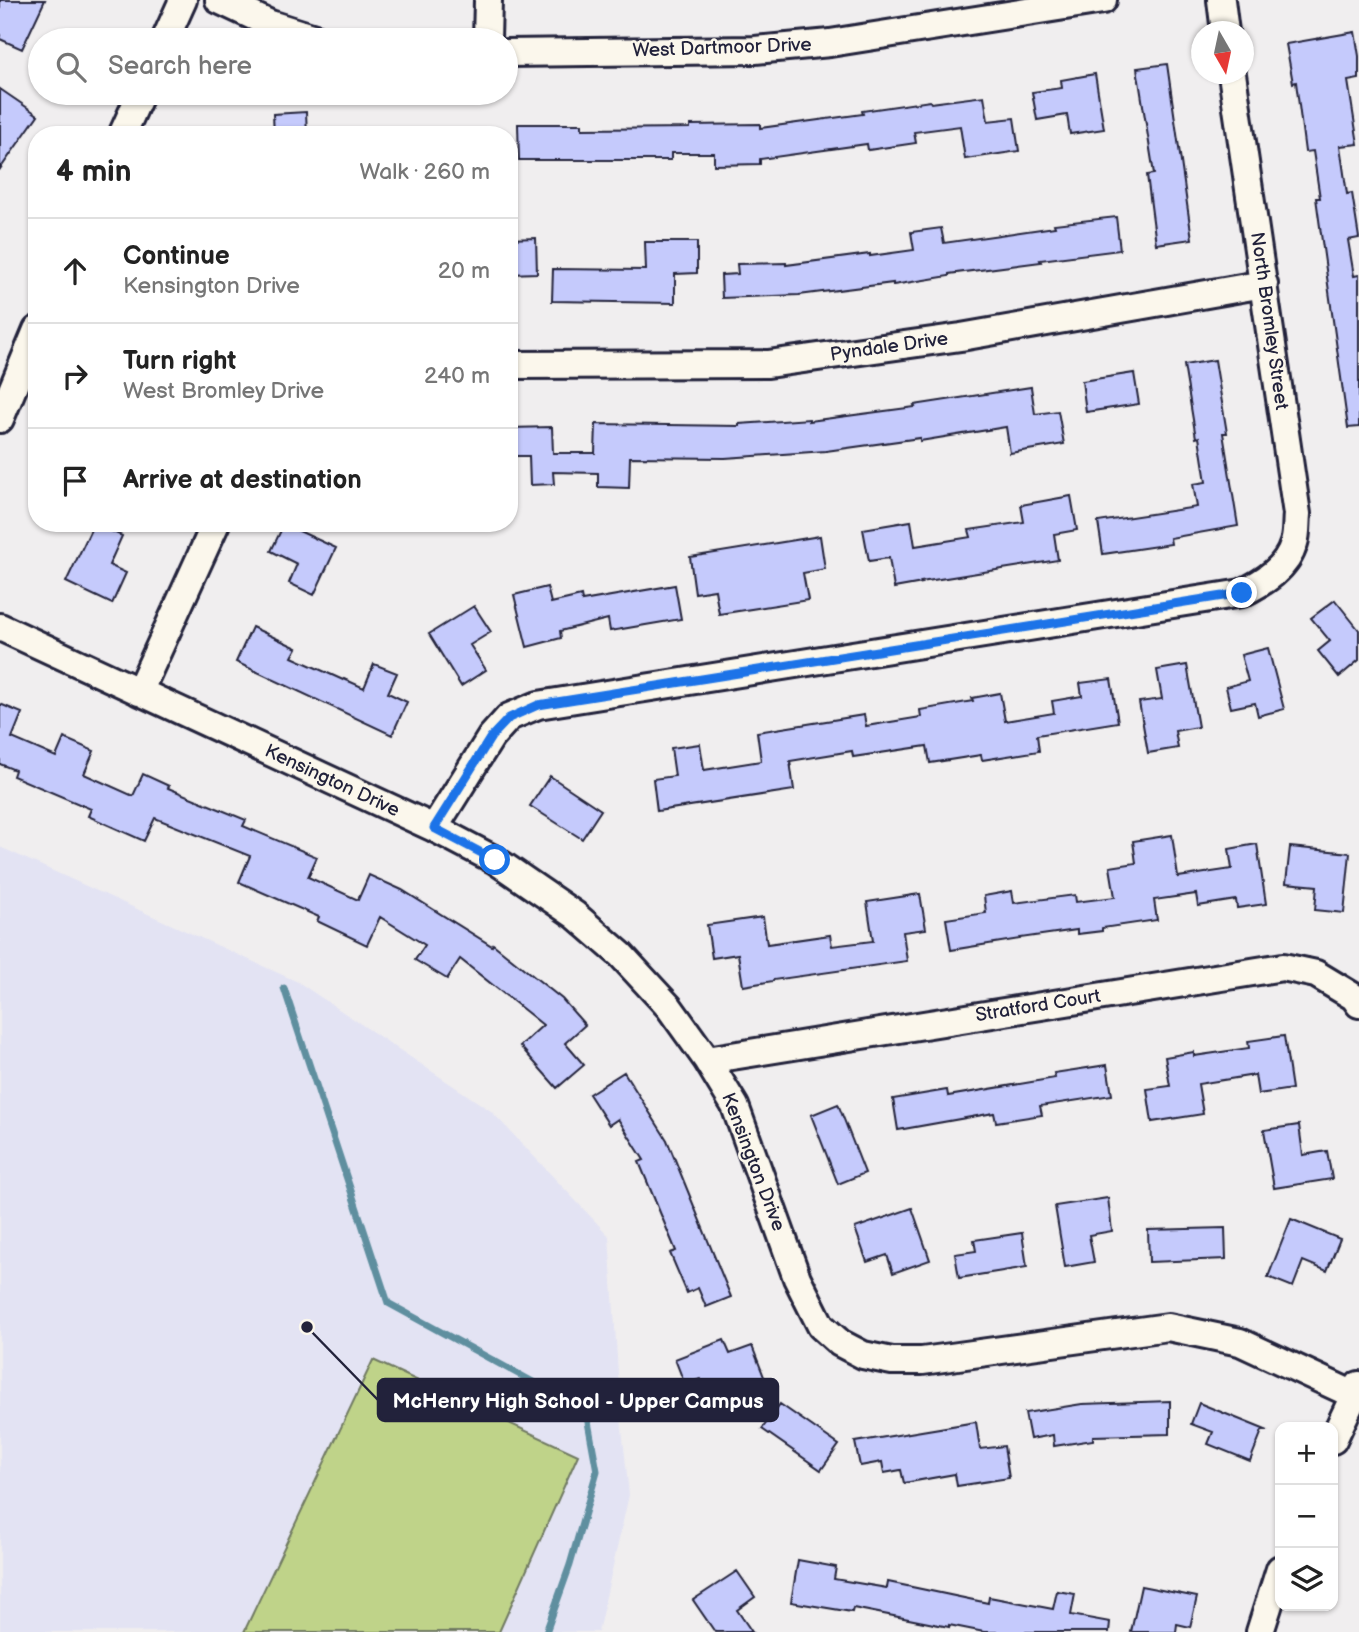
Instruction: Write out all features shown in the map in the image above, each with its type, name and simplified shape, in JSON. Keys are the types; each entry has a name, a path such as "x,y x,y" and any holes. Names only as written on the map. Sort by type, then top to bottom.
{"street":[{"path":"170,28 183,0"},
{"path":"219,0 283,28"},
{"path":"487,28 488,0"},
{"name":"West Dartmoor Drive","path":"518,53 789,48 1102,0"},
{"path":"1221,0 1224,21"},
{"name":"North Bromley Street","path":"434,828 491,737 509,718 538,705 1242,593 1264,582 1282,566 1294,543 1297,514 1234,84"},
{"path":"126,126 136,105"},
{"name":"Pyndale Drive","path":"518,365 768,363 961,337 1264,284"},
{"path":"0,419 28,352"},
{"path":"139,692 212,532"},
{"name":"Kensington Drive","path":"0,627 434,828 495,860 575,915 621,956 669,1007 708,1060 735,1106 796,1278 821,1326 840,1343 863,1355 892,1361 922,1361 1168,1327 1240,1342 1356,1390 1338,1429"},
{"name":"Stratford Court","path":"708,1060 1283,967 1316,974 1354,997 1359,1004"},
{"path":"1260,1632 1275,1585"}],"shaded area":[{"path":"0,847 298,982 491,1111 609,1236 629,1495 598,1632 0,1632"}],"green space":[{"path":"373,1360 578,1455 499,1632 244,1632"}],"building":[{"path":"0,0 45,0 32,28 28,28 28,36 22,49 0,39"},
{"path":"1355,32 1359,79 1348,81 1358,144 1340,146 1347,194 1352,193 1359,238 1348,240 1354,276 1359,275 1359,427 1348,428 1316,198 1320,198 1313,151 1305,152 1296,82 1293,83 1286,44"},
{"path":"1167,64 1192,239 1156,244 1147,175 1154,174 1137,68"},
{"path":"1095,74 1104,129 1070,134 1067,115 1037,120 1032,92 1062,88 1061,80"},
{"path":"0,89 38,115 0,169"},
{"path":"984,96 988,121 1014,118 1019,151 965,159 960,126 914,132 916,143 868,150 867,144 760,159 760,164 714,165 714,153 671,153 671,160 519,160 518,124 582,124 582,129 760,124 760,128 863,114 862,111 930,101"},
{"path":"306,112 307,126 274,126 273,114"},
{"path":"1116,217 1120,250 949,274 893,285 799,295 722,298 721,275 738,274 737,264 786,265 914,250 911,232 941,228 944,243 1055,227 1054,224"},
{"path":"536,238 537,273 518,274 518,239"},
{"path":"645,242 697,242 697,273 675,274 675,303 552,301 553,269 646,270"},
{"path":"1215,360 1238,526 1170,538 1171,544 1103,554 1098,522 1197,507 1193,484 1206,482 1184,365"},
{"path":"1134,373 1139,404 1086,412 1082,381"},
{"path":"1031,387 1035,414 1058,411 1064,444 1010,453 1006,427 920,441 920,438 826,451 725,458 630,457 629,488 598,487 598,473 553,472 554,484 530,485 529,456 518,456 518,428 552,427 553,453 595,453 596,424 739,426 809,421 915,407 914,405"},
{"path":"1071,496 1077,530 1054,534 1058,560 894,588 889,558 869,561 863,529 911,521 915,546 971,537 969,530 1024,522 1021,505"},
{"path":"90,532 113,532 122,536 109,565 126,573 112,604 66,582"},
{"path":"280,532 301,532 336,548 314,595 289,583 297,564 271,551"},
{"path":"820,536 825,569 803,573 808,600 719,614 715,590 695,593 690,557"},
{"path":"675,585 681,619 610,631 608,619 560,631 561,638 527,647 514,595 547,587 551,603 581,596 582,601"},
{"path":"1335,600 1359,630 1359,660 1339,677 1318,651 1330,641 1311,618"},
{"path":"474,606 491,632 470,645 486,670 461,686 429,634"},
{"path":"252,627 297,648 292,657 364,688 374,664 397,673 388,693 407,702 392,735 236,662"},
{"path":"1268,648 1284,709 1258,716 1255,703 1231,708 1226,687 1248,681 1241,655"},
{"path":"1187,665 1198,727 1175,731 1178,748 1148,753 1139,702 1162,699 1157,670"},
{"path":"1111,679 1118,722 1037,735 1039,751 982,760 981,755 930,763 927,746 853,757 852,751 790,761 794,790 657,811 653,779 675,776 671,748 700,744 704,770 761,761 757,732 864,715 866,726 921,717 920,710 973,701 972,698 1000,693 1005,721 1054,713 1052,701 1082,696 1080,683"},
{"path":"0,704 22,713 12,738 56,757 64,738 94,751 84,774 133,796 143,774 169,786 168,788 246,820 243,826 317,857 308,877 358,900 369,875 402,890 492,946 493,944 562,999 585,1025 565,1043 584,1065 557,1088 520,1046 543,1025 460,959 447,979 415,960 425,945 380,917 367,945 317,921 319,917 239,882 250,856 155,818 144,841 88,816 91,809 13,776 15,770 0,764"},
{"path":"550,776 601,810 582,839 530,806"},
{"path":"1172,835 1178,877 1232,869 1229,849 1257,844 1266,904 1237,908 1236,900 1198,906 1196,894 1154,900 1157,920 1102,928 1102,931 1077,934 1077,930 951,950 946,919 986,913 984,896 1012,891 1014,903 1075,895 1076,902 1115,897 1110,867 1136,863 1133,841"},
{"path":"1290,847 1350,853 1344,913 1315,910 1317,886 1286,883"},
{"path":"920,894 926,929 903,932 907,961 743,986 738,954 712,958 707,925 763,917 767,944 830,935 832,946 873,941 867,902"},
{"path":"1284,1036 1292,1089 1258,1094 1255,1075 1198,1084 1203,1114 1152,1122 1147,1089 1170,1086 1165,1057 1249,1048 1248,1041"},
{"path":"1107,1065 1112,1095 1040,1106 1042,1115 996,1122 994,1113 898,1130 893,1099 947,1090 948,1096 1055,1078 1054,1073"},
{"path":"624,1072 667,1140 731,1297 706,1307 698,1288 687,1293 670,1253 676,1251 639,1162 644,1160 618,1119 609,1125 589,1094"},
{"path":"838,1104 865,1173 838,1184 811,1115"},
{"path":"1299,1125 1303,1155 1327,1151 1332,1179 1274,1188 1264,1130"},
{"path":"1108,1198 1112,1231 1089,1235 1094,1262 1065,1267 1055,1206"},
{"path":"912,1208 930,1260 893,1273 887,1255 867,1262 855,1228"},
{"path":"1291,1219 1340,1239 1327,1271 1303,1261 1293,1287 1268,1277"},
{"path":"1225,1228 1226,1259 1149,1262 1148,1230"},
{"path":"1022,1233 1027,1267 959,1278 955,1254 976,1251 974,1240"},
{"path":"724,1340 730,1354 752,1346 766,1382 710,1403 700,1379 685,1385 675,1359"},
{"path":"1170,1401 1170,1434 1093,1436 1093,1440 1054,1446 1053,1435 1030,1439 1025,1413 1082,1404"},
{"path":"1199,1403 1268,1431 1262,1431 1250,1461 1208,1444 1213,1432 1191,1424"},
{"path":"780,1404 839,1445 821,1470 762,1429"},
{"path":"976,1422 980,1449 1004,1446 1009,1478 957,1486 955,1474 904,1483 901,1470 884,1473 882,1462 860,1466 855,1442"},
{"path":"798,1560 836,1567 834,1579 887,1588 888,1582 988,1603 989,1597 1053,1609 1057,1591 1075,1594 1071,1615 1110,1622 1109,1632 984,1632 853,1608 852,1612 791,1602"},
{"path":"737,1571 755,1597 737,1610 752,1632 715,1632 693,1600"},
{"path":"1141,1586 1197,1597 1190,1627 1177,1624 1176,1632 1131,1632"}],"waterway":[{"path":"284,988 388,1303 586,1411 597,1471 570,1565 546,1632"}],"place":[{"name":"McHenry High School - Upper Campus","path":"307,1327"}],"route":[{"path":"495,860 434,828 491,737 509,718 538,705 1242,593"}]}
